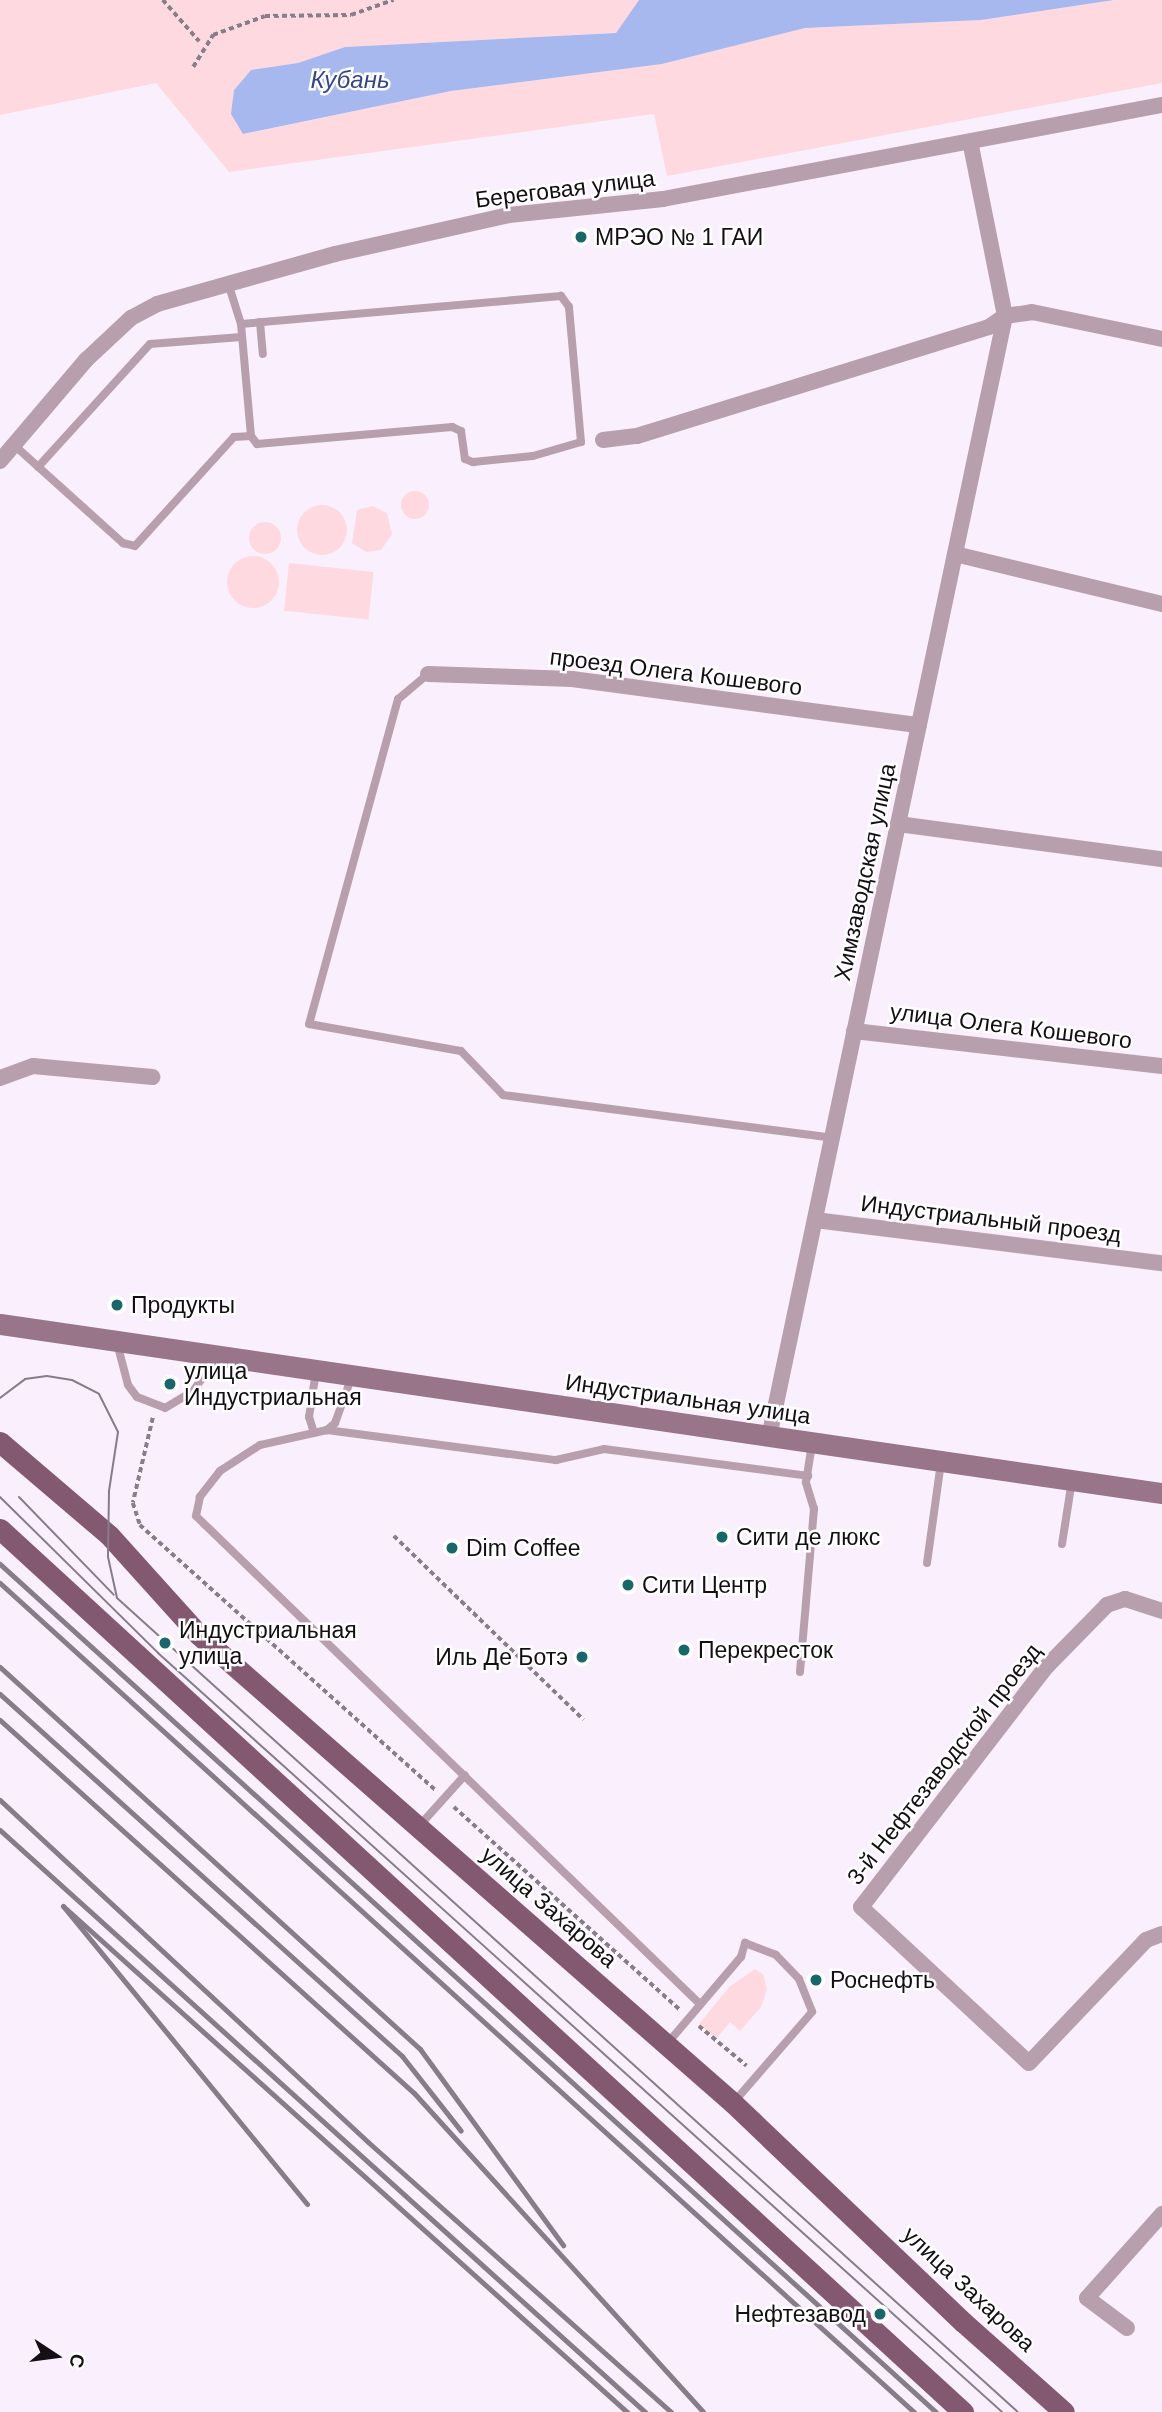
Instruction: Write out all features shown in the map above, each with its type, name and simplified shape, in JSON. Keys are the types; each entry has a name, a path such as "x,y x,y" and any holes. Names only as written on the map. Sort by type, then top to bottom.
{"main road":[{"name":"Индустриальная улица","path":"0,1324 1162,1493"},
{"name":"улица Захарова","path":"0,1442 108,1535 198,1634 733,2103 963,2322 1064,2412"},
{"path":"0,1529 963,2412"}],"street":[{"name":"Береговая улица","path":"0,461 86,360 131,318 158,304 228,284 509,215 663,199 1162,104"},
{"name":"Химзаводская улица","path":"769,1437 1005,316 970,141"},
{"path":"603,440 637,436 989,327 1005,316 1031,312 1162,339"},
{"path":"955,554 1162,604"},
{"name":"проезд Олега Кошевого","path":"428,674 572,679 919,725"},
{"path":"898,824 1162,859"},
{"name":"улица Олега Кошевого","path":"854,1031 1162,1066"},
{"path":"0,1078 33,1066 152,1077"},
{"name":"Индустриальный проезд","path":"815,1220 1162,1263"},
{"name":"3-й Нефтезаводской проезд","path":"1162,1611 1125,1599 1107,1605 1046,1667 861,1907 1029,2063 1146,1940 1162,1934"},
{"path":"1127,2328 1087,2298 1162,2214"}],"lane":[{"path":"228,284 241,324 251,436"},
{"path":"241,324 561,296 569,307 582,442"},
{"path":"260,323 263,354"},
{"path":"38,467 150,344 242,337"},
{"path":"13,445 123,543 135,546 234,437 251,436 263,445 452,427 461,431 465,458 473,462 533,456 582,442 603,440"},
{"path":"428,674 398,699 309,1024 461,1051 503,1095 832,1138"},
{"path":"116,1340 128,1385 137,1397 156,1406 178,1403 219,1356"},
{"path":"314,1433 309,1416 317,1371"},
{"path":"327,1430 335,1423 352,1376"},
{"path":"700,2004 196,1516 200,1497 220,1471 261,1445 327,1430 556,1460 604,1449 807,1476"},
{"path":"800,1672 814,1508 807,1476 813,1444"},
{"path":"927,1563 941,1462"},
{"path":"1062,1544 1072,1480"},
{"path":"418,1827 465,1775"},
{"path":"666,2045 741,1957 745,1943 776,1955 799,1979 812,2012 733,2103"}],"path":[{"path":"163,0 199,41"},
{"path":"192,67 213,35 265,16 351,15 393,0"},
{"path":"156,1406 133,1503 140,1525 688,2017 756,2074"},
{"path":"394,1536 584,1720"}],"shaded area":[{"path":"0,0 639,0 616,33 345,47 298,63 251,70 234,90 232,114 244,134 451,91 662,64 805,28 981,20 1114,0 1162,0 1162,83 667,176 654,114 229,172 156,83 0,115"},
{"path":"415,491 425,495 429,505 425,515 415,519 405,515 401,505 405,495"},
{"path":"322,505 340,512 347,530 340,548 322,555 304,548 297,530 304,512"},
{"path":"373,506 387,513 392,534 381,550 366,552 352,543 357,510"},
{"path":"265,522 276,527 281,538 276,549 265,554 254,549 249,538 254,527"},
{"path":"253,556 272,563 279,582 272,601 253,608 234,601 227,582 234,563"},
{"path":"289,563 374,572 369,620 284,611"},
{"path":"755,1969 763,1974 767,1989 761,2007 740,2031 730,2022 716,2039 699,2024 729,1987"}],"water":[{"name":"Кубань","path":"639,0 1114,0 981,20 805,28 662,64 451,91 243,134 231,114 234,90 251,70 298,63 345,47 616,33"}],"tram line":[{"path":"0,1398 25,1379 47,1376 72,1380 99,1394 118,1432 109,1491 108,1557 117,1598 1018,2412"},
{"path":"0,1497 158,1653 1002,2412"},
{"path":"19,1497 114,1595"}],"railway":[{"path":"0,1564 936,2412"},
{"path":"0,1583 914,2412"},
{"path":"0,1667 420,2049 563,2245"},
{"path":"0,1694 402,2056 461,2131"},
{"path":"0,1720 414,2093 703,2412"},
{"path":"0,1800 368,2142 671,2412"},
{"path":"0,1830 645,2412"},
{"path":"307,2204 63,1906 627,2412"}],"place":[{"name":"МРЭО № 1 ГАИ","path":"581,237"},
{"name":"Продукты","path":"117,1305"},
{"name":"улица Индустриальная","path":"170,1384"},
{"name":"Сити де люкс","path":"722,1537"},
{"name":"Dim Coffee","path":"452,1548"},
{"name":"Сити Центр","path":"628,1585"},
{"name":"Индустриальная улица","path":"165,1643"},
{"name":"Перекресток","path":"684,1650"},
{"name":"Иль Де Ботэ","path":"582,1657"},
{"name":"Роснефть","path":"816,1980"},
{"name":"Нефтезавод","path":"880,2314"}]}
